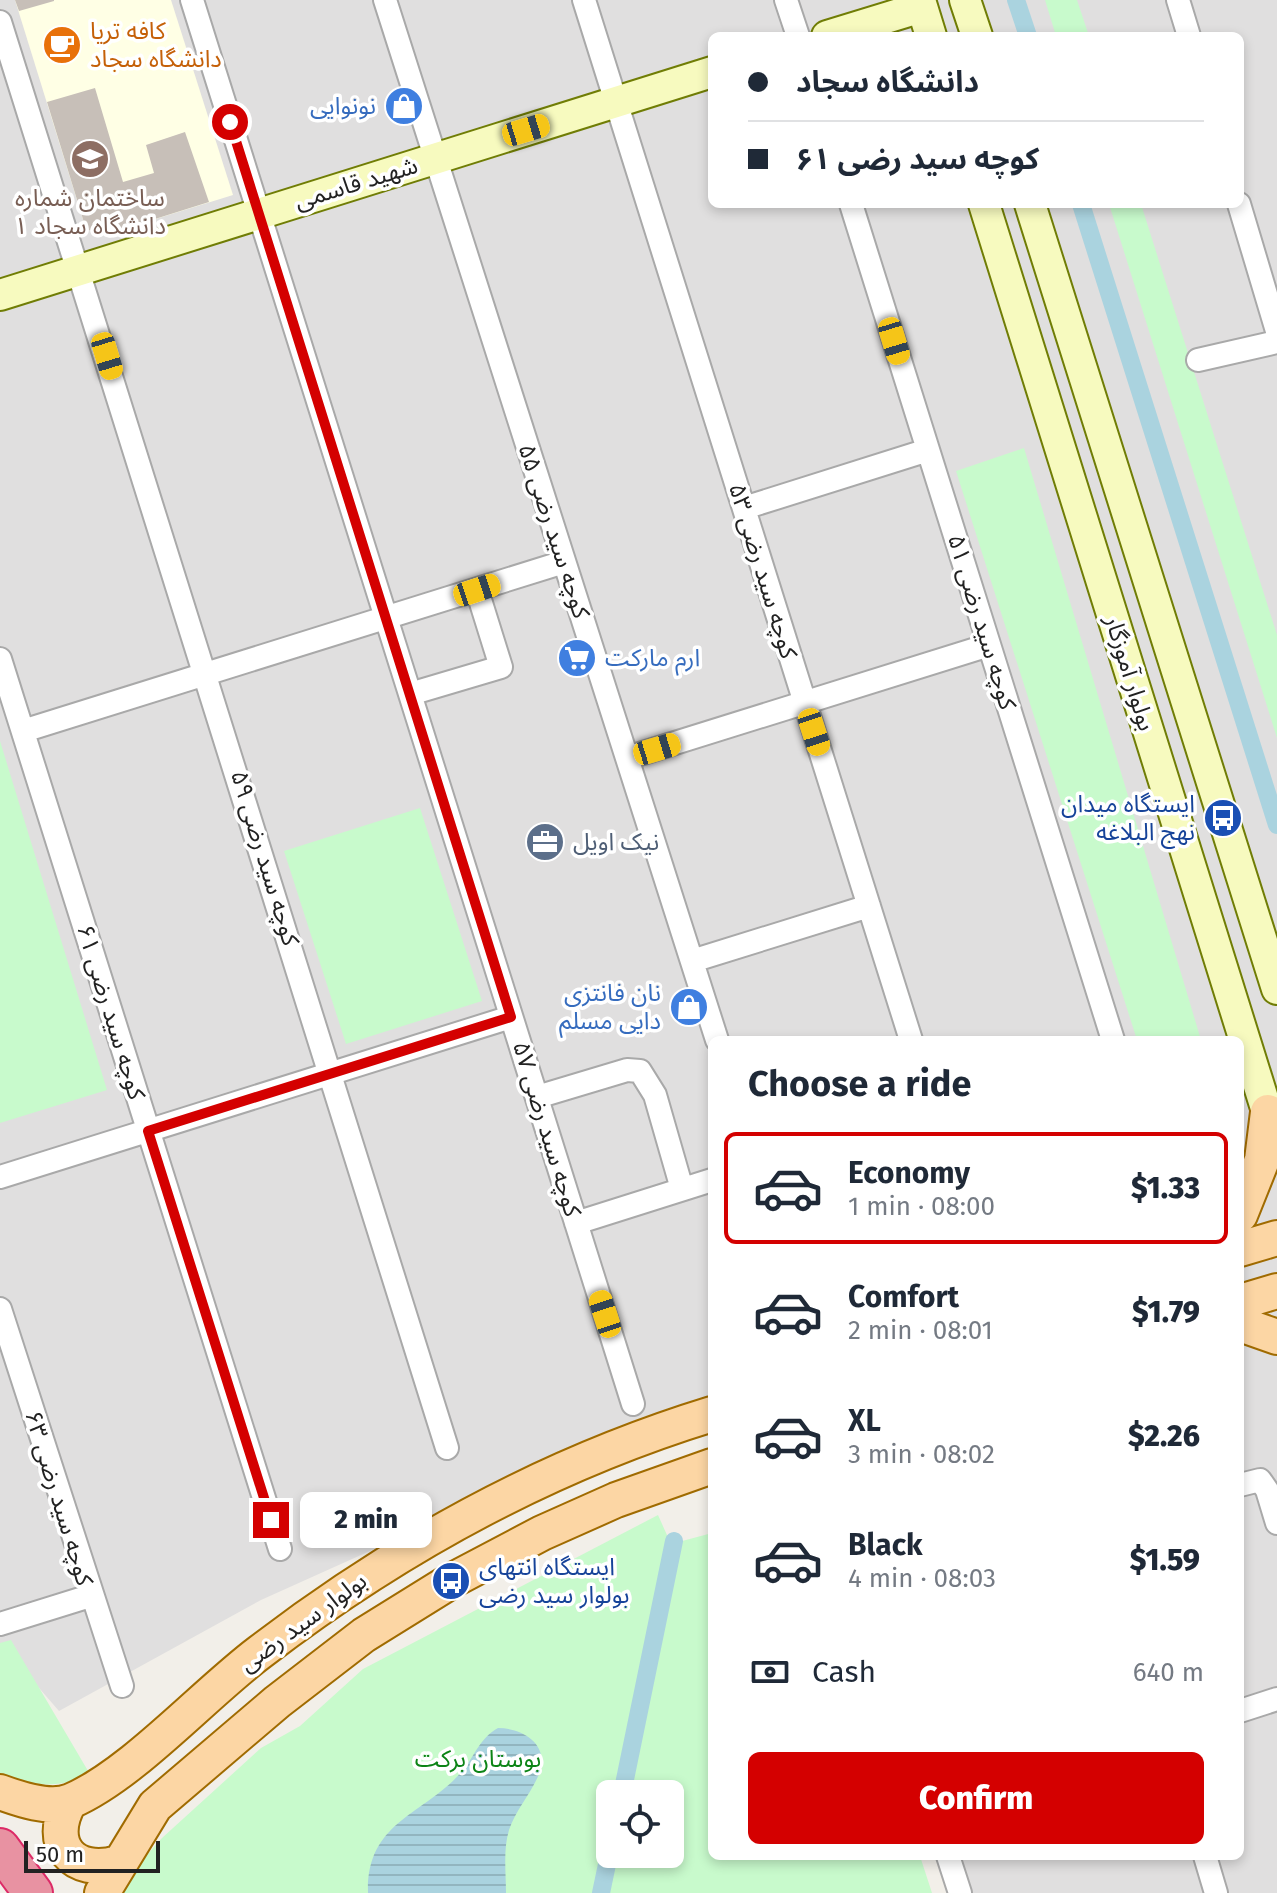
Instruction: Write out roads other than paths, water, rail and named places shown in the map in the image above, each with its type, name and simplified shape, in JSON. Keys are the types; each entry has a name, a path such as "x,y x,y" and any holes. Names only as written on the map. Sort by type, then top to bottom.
{"highway":[{"path":"0,1848 33,1893"}],"main road":[{"path":"965,0 976,32"},
{"path":"838,32 921,3 930,32"},
{"name":"شهید قاسمی","path":"0,295 708,73"},
{"name":"بولوار آموزگار","path":"985,208 1244,1036"},
{"name":"بولوار آموزگار","path":"1031,208 1277,989"},
{"name":"بولوار آموزگار","path":"1244,1037 1272,1127"},
{"path":"1244,1205 1272,1127"},
{"path":"1244,1248 1277,1238"},
{"path":"1244,1301 1277,1291"},
{"path":"1244,1325 1277,1337"},
{"name":"بولوار سید رضی","path":"69,1803 123,1767 245,1663 336,1594 414,1545 520,1488 597,1454 708,1415"},
{"name":"بولوار سید رضی","path":"102,1893 155,1806 277,1702 364,1635 451,1581 542,1533 616,1500 708,1467"},
{"path":"0,1792 42,1803 69,1803 60,1819 60,1837 68,1854 82,1865 100,1868 118,1863"}],"street":[{"name":"کوچه سید رضی ۵۷","path":"192,0 633,1404"},
{"name":"کوچه سید رضی ۵۵","path":"385,0 716,1036"},
{"name":"کوچه سید رضی ۵۳","path":"584,0 910,1036"},
{"path":"786,0 797,32"},
{"path":"1178,0 1188,32"},
{"name":"کوچه سید رضی ۵۹","path":"0,22 332,1073 447,1448"},
{"name":"کوچه سید رضی ۵۱","path":"852,208 1112,1036"},
{"path":"1240,208 1277,331"},
{"path":"1198,360 1277,342"},
{"path":"744,508 928,450"},
{"path":"23,731 564,562"},
{"path":"410,694 501,667 477,590"},
{"path":"627,758 989,645"},
{"name":"کوچه سید رضی ۶۱","path":"0,659 280,1549"},
{"path":"692,961 869,906"},
{"path":"0,1177 511,1017"},
{"path":"537,1097 627,1070 640,1071 655,1095 682,1189"},
{"path":"576,1223 708,1181"},
{"name":"کوچه سید رضی ۶۳","path":"0,1309 90,1596 122,1686"},
{"path":"1250,1482 1267,1490 1277,1523"},
{"path":"0,1624 90,1596"},
{"path":"1244,1710 1277,1699"},
{"path":"949,1860 960,1893"},
{"path":"1206,1860 1216,1893"}],"water":[{"path":"498,1728 517,1731 532,1740 538,1747 542,1764 509,1830 505,1853 506,1893 368,1893 370,1869 377,1849 387,1834 448,1785 463,1770 482,1742"}],"waterway":[{"path":"1016,0 1027,32"},
{"path":"1082,208 1277,825"},
{"path":"625,1780 674,1541"},
{"path":"601,1893 606,1868"}],"place":[{"name":"کافه تریا دانشگاه سجاد","path":"62,45"},
{"name":"نونوایی","path":"404,106"},
{"name":"ساختمان شماره ۱ دانشگاه سجاد","path":"90,159"},
{"name":"ارم مارکت","path":"577,658"},
{"name":"ایستگاه میدان نهج البلاغه","path":"1223,818"},
{"name":"نیک اویل","path":"545,842"},
{"name":"نان فانتزی دایی مسلم","path":"689,1007"},
{"name":"ایستگاه انتهای بولوار سید رضی","path":"451,1581"}],"park label":[{"name":"بوستان برکت","path":"478,1759"}]}
